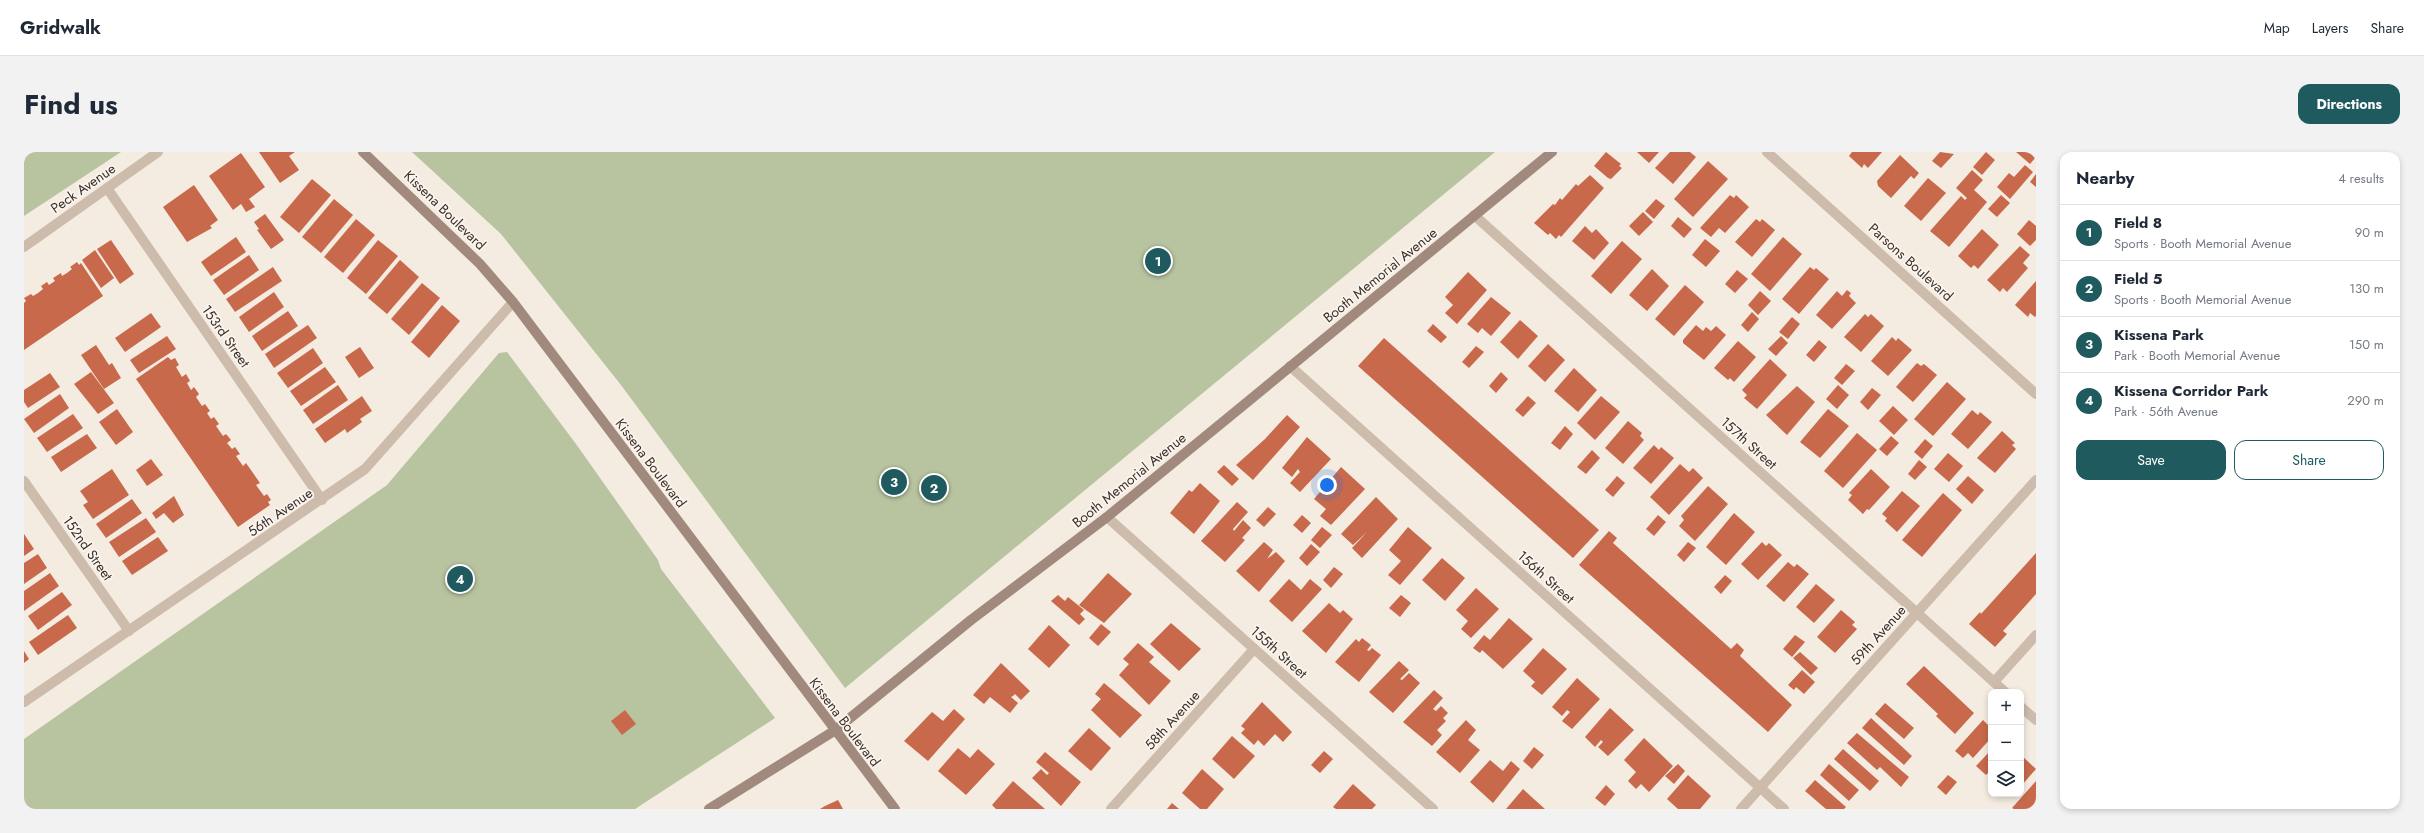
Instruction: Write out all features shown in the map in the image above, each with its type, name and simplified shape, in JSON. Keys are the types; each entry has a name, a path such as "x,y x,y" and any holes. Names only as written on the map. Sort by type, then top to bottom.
{"street":[{"name":"Peck Avenue","path":"24,247 158,152"},
{"name":"Kissena Boulevard","path":"363,152 480,264 513,302 834,731 895,809"},
{"name":"Booth Memorial Avenue","path":"709,809 834,731 971,620 1107,516 1552,152"},
{"name":"Parsons Boulevard","path":"1766,152 2036,394"},
{"name":"153rd Street","path":"107,188 322,500"},
{"name":"157th Street","path":"1474,215 2002,689"},
{"name":"56th Avenue","path":"24,702 322,500 365,469 513,302"},
{"name":"156th Street","path":"1290,366 1784,809"},
{"name":"59th Avenue","path":"1741,809 2036,480"},
{"name":"152nd Street","path":"24,481 129,631"},
{"name":"155th Street","path":"1107,516 1430,808"},
{"path":"1994,682 2036,635"},
{"name":"58th Avenue","path":"1111,809 1254,649"},
{"path":"2024,709 2036,720"}],"green space":[{"path":"24,152 121,152 24,216"},
{"path":"412,152 1495,152 845,688 621,385 501,234"},
{"path":"507,352 576,444 658,560 661,569 775,718 635,809 24,809 24,739 387,485 499,353"}],"building":[{"path":"259,152 295,152 289,156 299,170 280,183"},
{"path":"1606,152 1621,164 1619,166 1622,168 1611,179 1594,166"},
{"path":"1637,152 1659,152 1649,163"},
{"path":"1670,152 1690,152 1696,157 1673,184 1655,168"},
{"path":"1852,152 1882,152 1868,168 1864,164 1862,168 1849,156"},
{"path":"1940,152 1954,154 1941,168 1932,161"},
{"path":"1986,152 1995,160 1982,175 1973,167"},
{"path":"2016,152 2036,152 2036,157 2030,164"},
{"path":"241,153 265,187 249,199 255,207 246,212 241,204 233,210 209,176"},
{"path":"1900,155 1919,173 1914,179 1911,176 1891,198 1878,186 1877,181"},
{"path":"1708,161 1728,179 1693,217 1674,199"},
{"path":"2025,165 2033,172 2010,199 1997,187 2009,173 2014,177"},
{"path":"1972,170 1983,180 1974,190 1987,202 1949,247 1930,231 1961,196 1965,200 1967,198 1956,188"},
{"path":"2036,174 2036,187 2030,182"},
{"path":"1590,175 1604,188 1561,237 1559,235 1556,239 1550,233 1548,235 1534,223 1553,204 1555,205 1560,198 1562,200 1576,184 1578,186"},
{"path":"1928,178 1946,193 1921,221 1904,206"},
{"path":"312,179 331,195 299,233 280,217"},
{"path":"194,185 218,220 210,226 212,228 187,242 163,207"},
{"path":"1730,195 1734,198 1736,195 1749,207 1725,233 1719,228 1711,237 1700,228"},
{"path":"2001,195 2010,203 1997,217 1988,209"},
{"path":"334,199 353,215 321,253 302,237"},
{"path":"1656,199 1665,206 1654,219 1645,211"},
{"path":"1643,212 1653,222 1639,236 1629,226"},
{"path":"265,214 284,240 271,249 257,230 259,229 254,222"},
{"path":"1678,217 1692,229 1684,238 1671,226"},
{"path":"356,219 375,235 343,273 324,257"},
{"path":"1756,219 1760,222 1762,219 1775,230 1752,257 1735,242"},
{"path":"2029,220 2036,226 2036,240 2030,246 2017,234"},
{"path":"1585,226 1592,233 1596,229 1609,243 1594,260 1572,241"},
{"path":"1982,229 1999,245 1978,269 1974,265 1971,268 1958,256"},
{"path":"236,237 246,252 211,276 201,262"},
{"path":"1783,237 1802,254 1770,291 1751,274"},
{"path":"1705,239 1720,251 1706,267 1692,255"},
{"path":"111,240 134,274 120,284 97,249"},
{"path":"378,240 398,256 366,294 347,278"},
{"path":"1622,241 1642,259 1611,294 1591,276"},
{"path":"2020,246 2030,255 2023,263 2028,268 2007,292 2003,288 2000,292 1987,280"},
{"path":"95,250 114,278 101,288 82,260"},
{"path":"249,255 259,270 224,295 213,280"},
{"path":"400,260 419,277 387,314 368,298"},
{"path":"77,262 79,265 81,263 103,296 24,350 24,303 26,301 24,298 31,294 33,296 38,293 43,289 41,286 47,282 49,285 55,281 53,278 61,273 62,276 67,273 72,269 70,267"},
{"path":"273,267 282,281 235,312 226,299"},
{"path":"1810,267 1814,270 1816,268 1829,279 1799,314 1782,299"},
{"path":"1652,269 1669,286 1647,311 1629,295"},
{"path":"1737,270 1748,279 1735,293 1725,284"},
{"path":"1468,272 1487,290 1457,324 1445,313 1453,305 1445,297"},
{"path":"2036,281 2036,316 2035,317 2030,313 2028,317 2015,305"},
{"path":"422,283 440,298 409,335 391,319"},
{"path":"1685,285 1704,302 1674,336 1655,319"},
{"path":"1847,290 1851,293 1849,296 1856,303 1832,329 1816,315 1837,291 1842,296"},
{"path":"1760,291 1771,301 1758,315 1748,305"},
{"path":"274,292 284,307 249,332 239,317"},
{"path":"1491,297 1511,313 1491,336 1482,328 1478,333 1467,324"},
{"path":"442,305 460,321 429,358 411,342"},
{"path":"288,311 298,326 262,351 252,336"},
{"path":"1752,312 1759,319 1748,332 1741,325"},
{"path":"151,313 161,327 125,352 115,338"},
{"path":"1865,314 1868,317 1871,314 1884,326 1861,352 1844,337"},
{"path":"1792,317 1800,324 1788,339 1779,332"},
{"path":"1520,320 1538,336 1518,359 1500,342"},
{"path":"1433,324 1447,337 1441,343 1427,331"},
{"path":"308,325 317,338 274,368 265,354"},
{"path":"1696,325 1703,331 1706,327 1711,331 1716,326 1726,335 1704,360 1683,343 1683,340"},
{"path":"167,336 176,349 139,373 130,360"},
{"path":"1781,336 1788,343 1776,356 1768,349"},
{"path":"1892,337 1896,341 1898,338 1912,350 1888,376 1871,361"},
{"path":"1384,338 1599,530 1573,558 1358,366"},
{"path":"1819,340 1827,347 1814,362 1806,355"},
{"path":"1738,341 1756,357 1734,382 1730,378 1728,380 1714,368"},
{"path":"1548,344 1565,360 1545,382 1528,366"},
{"path":"96,345 109,365 112,363 121,378 104,389 81,355"},
{"path":"1476,346 1484,352 1469,368 1462,362"},
{"path":"360,347 374,368 359,378 345,357"},
{"path":"313,348 323,363 288,388 277,373"},
{"path":"168,357 171,360 175,358 179,365 176,367 182,377 186,374 190,381 187,383 191,390 194,387 199,394 196,397 202,406 205,404 210,411 207,413 211,419 214,417 219,424 216,426 223,436 226,434 231,440 227,443 232,449 235,447 240,454 236,456 243,466 246,463 260,483 256,485 264,496 267,494 271,500 268,502 270,505 238,527 136,379"},
{"path":"1770,359 1787,375 1757,409 1744,398 1747,395 1742,390"},
{"path":"1917,363 1921,366 1924,364 1937,375 1913,402 1896,387"},
{"path":"1846,364 1855,371 1842,385 1834,378"},
{"path":"325,367 336,382 301,406 290,391"},
{"path":"1574,368 1597,390 1578,412 1554,391"},
{"path":"91,372 114,403 98,414 74,384"},
{"path":"1501,372 1508,379 1496,393 1489,386"},
{"path":"50,373 60,387 28,408 24,402 24,390"},
{"path":"1947,382 1966,399 1933,436 1914,419"},
{"path":"338,385 348,400 313,424 303,410"},
{"path":"1838,385 1849,395 1837,409 1826,399"},
{"path":"1797,386 1815,402 1787,435 1766,415"},
{"path":"1872,388 1881,395 1868,410 1860,402"},
{"path":"60,394 69,408 34,433 24,419"},
{"path":"362,396 372,411 360,419 362,422 347,433 345,429 325,443 315,429"},
{"path":"1528,396 1536,403 1523,417 1515,410"},
{"path":"1601,396 1620,412 1595,440 1577,423"},
{"path":"1893,406 1908,420 1894,435 1879,421"},
{"path":"117,409 133,432 116,445 99,422"},
{"path":"1828,409 1849,426 1820,458 1800,442"},
{"path":"1972,410 1978,415 1980,412 1992,422 1968,449 1951,434"},
{"path":"73,414 83,428 47,452 37,438"},
{"path":"1287,415 1300,427 1253,480 1236,465 1265,439"},
{"path":"1628,421 1642,433 1640,436 1644,440 1623,464 1605,448"},
{"path":"1565,426 1573,434 1560,450 1551,443"},
{"path":"2002,431 2015,443 2012,445 2016,449 1995,473 1977,458"},
{"path":"1857,433 1877,450 1843,488 1824,471"},
{"path":"87,434 97,448 61,472 51,457"},
{"path":"1891,436 1899,443 1887,456 1879,449"},
{"path":"1307,437 1331,459 1300,492 1290,483 1300,472 1298,469 1292,477 1282,468"},
{"path":"1925,439 1933,446 1922,459 1914,452"},
{"path":"1654,445 1659,450 1661,447 1674,458 1651,484 1633,468"},
{"path":"1592,450 1600,458 1586,474 1577,467"},
{"path":"1948,453 1963,466 1949,482 1934,469"},
{"path":"151,459 163,475 147,486 136,470"},
{"path":"1919,460 1927,467 1915,480 1908,474"},
{"path":"1680,464 1689,472 1693,468 1703,478 1669,515 1650,497"},
{"path":"1224,465 1239,479 1232,486 1217,472"},
{"path":"1341,467 1365,489 1331,525 1320,516 1326,509 1314,499"},
{"path":"112,469 129,495 93,519 83,505 88,502 80,491"},
{"path":"1871,469 1890,487 1869,510 1867,509 1863,514 1848,500 1852,495 1849,493"},
{"path":"1617,476 1625,483 1613,497 1605,490"},
{"path":"1968,476 1984,490 1972,504 1956,489"},
{"path":"1200,483 1220,501 1194,534 1170,513 1189,490 1192,492"},
{"path":"1708,486 1728,504 1695,541 1679,526 1684,520 1681,516"},
{"path":"1902,491 1920,506 1897,532 1885,521 1887,518 1882,514"},
{"path":"1943,493 1962,510 1922,557 1902,540"},
{"path":"174,496 184,515 173,523 164,513 156,519 152,513"},
{"path":"1376,497 1398,519 1362,558 1352,548 1367,532 1353,545 1341,534"},
{"path":"132,499 142,513 106,538 96,524"},
{"path":"1237,502 1248,512 1233,529 1234,531 1243,520 1251,528 1242,538 1245,540 1225,562 1201,541"},
{"path":"1268,507 1276,514 1264,527 1256,520"},
{"path":"1734,513 1755,532 1726,565 1706,547"},
{"path":"1302,515 1311,523 1302,533 1293,525"},
{"path":"1658,515 1666,522 1654,536 1646,529"},
{"path":"146,518 156,532 119,557 109,542"},
{"path":"1322,527 1332,535 1320,548 1311,540"},
{"path":"1408,527 1432,548 1400,585 1388,575 1401,561 1389,550"},
{"path":"1609,531 1617,538 1613,543 1731,649 1737,643 1744,650 1740,656 1792,705 1768,732 1579,565"},
{"path":"24,534 34,549 24,556"},
{"path":"158,537 168,551 132,575 122,561"},
{"path":"1264,542 1273,550 1267,559 1276,552 1285,561 1259,592 1236,571"},
{"path":"1688,542 1696,548 1684,562 1677,555"},
{"path":"1762,542 1766,546 1769,543 1782,555 1758,580 1741,564"},
{"path":"1311,544 1320,552 1307,566 1299,558"},
{"path":"2036,553 2036,594 2003,631 2007,634 1995,647 1969,624 1980,612 1981,614"},
{"path":"38,554 47,568 24,584 24,563"},
{"path":"1442,558 1465,578 1445,601 1422,580"},
{"path":"1788,562 1794,567 1797,564 1809,574 1784,602 1766,586"},
{"path":"1334,567 1343,574 1331,588 1323,580"},
{"path":"50,573 59,586 24,611 24,591"},
{"path":"1108,573 1132,594 1104,623 1079,605"},
{"path":"1725,575 1732,581 1721,594 1714,587"},
{"path":"1289,579 1301,590 1310,579 1322,589 1292,622 1269,601"},
{"path":"1816,584 1835,600 1814,623 1796,607"},
{"path":"1476,588 1499,609 1471,638 1461,629 1468,621 1456,610"},
{"path":"62,592 72,605 38,630 28,616"},
{"path":"1058,595 1065,601 1068,597 1084,610 1080,614 1085,619 1079,625 1051,601"},
{"path":"1401,595 1411,603 1400,617 1389,608"},
{"path":"1329,603 1340,613 1343,610 1353,619 1326,653 1302,631"},
{"path":"1841,610 1855,622 1852,625 1857,629 1835,653 1817,637"},
{"path":"68,615 77,628 38,655 29,642"},
{"path":"1509,618 1533,639 1503,669 1482,650 1480,653 1473,648 1484,635 1490,640"},
{"path":"1171,623 1201,649 1179,671 1150,644"},
{"path":"1101,624 1111,632 1098,646 1089,638"},
{"path":"1049,625 1070,645 1049,668 1028,649"},
{"path":"1795,635 1805,642 1792,657 1783,649"},
{"path":"1362,638 1371,645 1367,650 1369,651 1372,648 1381,655 1359,682 1335,662 1356,639 1359,642"},
{"path":"1138,643 1154,657 1149,662 1171,681 1149,705 1119,675 1129,664 1123,659"},
{"path":"1543,648 1567,669 1542,695 1531,686 1535,682 1523,671"},
{"path":"24,651 29,659 24,663"},
{"path":"1800,652 1818,668 1811,675 1793,658"},
{"path":"1399,661 1409,670 1400,679 1402,680 1409,673 1420,683 1393,713 1369,692"},
{"path":"1001,663 1030,691 1021,700 1015,694 1011,697 1018,703 1010,713 990,697 984,704 973,695"},
{"path":"1924,666 1974,713 1955,734 1936,716 1938,714 1906,684"},
{"path":"1802,670 1815,682 1804,694 1796,687 1794,690 1788,685"},
{"path":"1577,678 1600,699 1572,729 1562,721 1570,712 1567,710 1562,716 1552,707"},
{"path":"1104,683 1142,715 1120,738 1091,710 1101,699 1095,694"},
{"path":"1434,690 1443,698 1433,709 1436,711 1441,706 1448,713 1443,718 1446,721 1437,730 1442,735 1432,746 1403,722"},
{"path":"1262,702 1292,732 1283,742 1275,734 1264,746 1258,740 1254,745 1241,733 1245,729 1241,726"},
{"path":"1885,703 1914,728 1904,739 1875,714"},
{"path":"1610,708 1634,730 1608,756 1598,747 1603,742 1601,740 1595,747 1585,737"},
{"path":"954,709 965,719 928,761 904,741 932,712 943,721"},
{"path":"625,710 636,724 622,735 611,721"},
{"path":"1871,718 1912,756 1904,765 1862,728"},
{"path":"1466,720 1476,730 1468,740 1480,750 1460,773 1436,752"},
{"path":"1983,720 1988,725 1988,741 1973,758 1968,753 1963,758 1955,751"},
{"path":"1089,728 1111,748 1091,771 1068,751"},
{"path":"1857,733 1909,777 1901,787 1880,767 1877,770 1847,743"},
{"path":"1232,736 1255,756 1234,779 1212,759"},
{"path":"1644,738 1673,766 1649,792 1641,784 1636,789 1628,781 1636,772 1624,760"},
{"path":"1534,747 1544,755 1532,769 1523,761"},
{"path":"958,748 970,758 978,749 995,764 966,795 938,771"},
{"path":"1843,749 1879,781 1870,791 1834,759"},
{"path":"1324,751 1333,759 1320,773 1311,765"},
{"path":"1045,752 1081,782 1061,806 1032,778 1041,769 1047,775 1049,773 1036,762"},
{"path":"1988,753 1988,773 1986,775 1976,766"},
{"path":"2024,758 2036,769 2024,783"},
{"path":"1490,760 1503,771 1511,761 1520,769 1493,803 1470,782"},
{"path":"1678,764 1685,771 1674,784 1665,776"},
{"path":"1829,764 1859,790 1849,801 1820,775"},
{"path":"1202,769 1224,789 1207,809 1200,809 1182,793"},
{"path":"1688,775 1711,796 1700,809 1678,809 1667,799"},
{"path":"1948,775 1957,782 1946,795 1937,787"},
{"path":"1815,780 1846,807 1844,809 1826,809 1805,791"},
{"path":"1013,781 1045,809 996,809 992,805"},
{"path":"2036,781 2036,809 2012,808 2022,797 2024,797 2024,794"},
{"path":"1353,784 1376,805 1372,809 1336,809 1333,807"},
{"path":"1606,785 1615,794 1605,806 1595,798"},
{"path":"1523,789 1535,800 1545,809 1506,809"},
{"path":"838,800 843,809 820,809 825,806"},
{"path":"1172,803 1179,809 1167,809"}],"place":[{"name":"Field 8","path":"1158,261"},
{"name":"Kissena Park","path":"894,482"},
{"name":"Field 5","path":"934,488"},
{"name":"Kissena Corridor Park","path":"460,579"}]}
